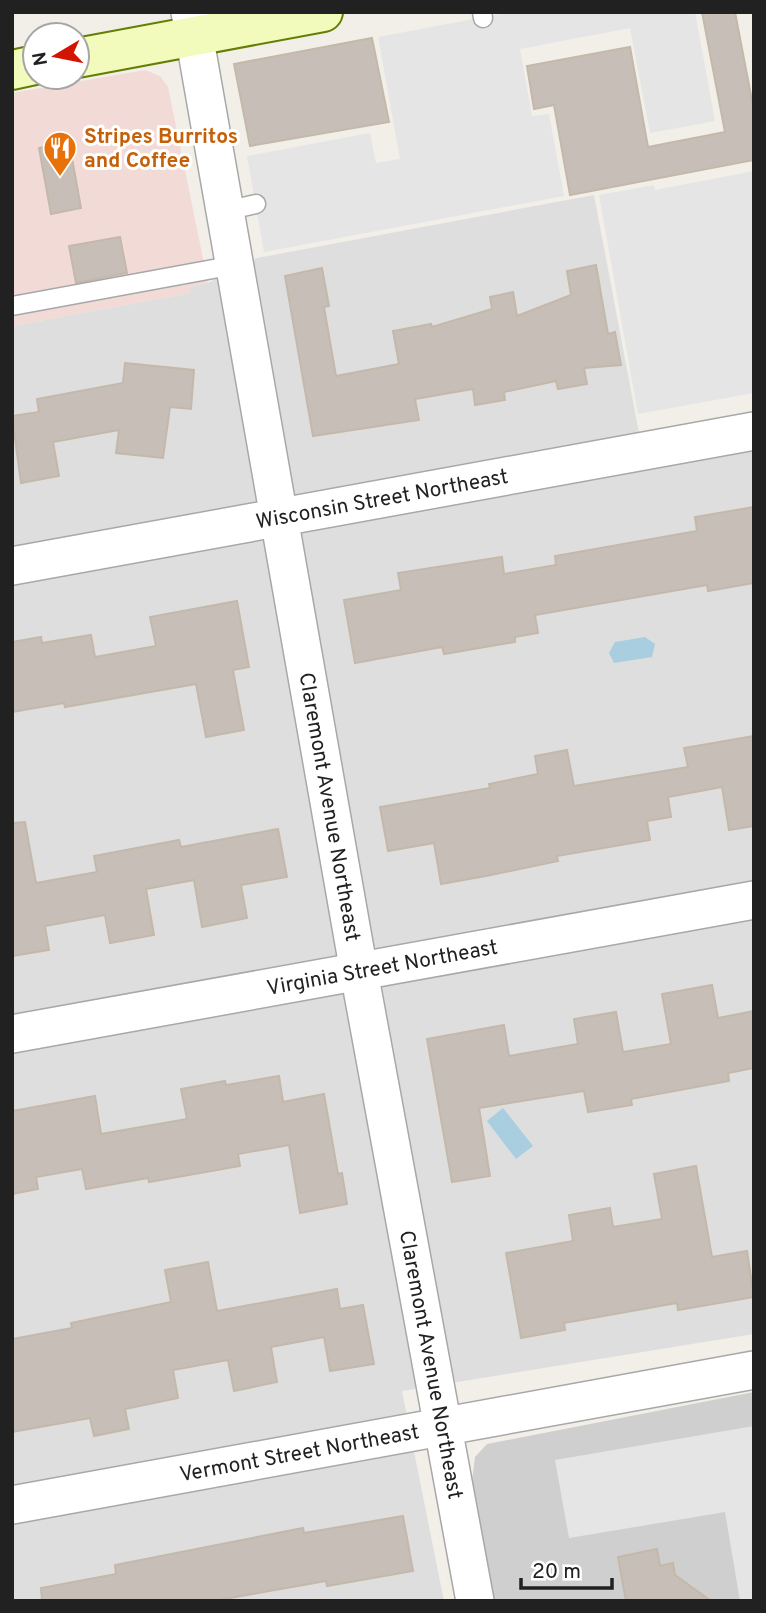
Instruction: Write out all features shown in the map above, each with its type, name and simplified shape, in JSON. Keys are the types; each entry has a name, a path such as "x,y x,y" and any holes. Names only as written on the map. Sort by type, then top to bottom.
{"main road":[{"path":"91,54 192,25 323,12"}],"street":[{"name":"Claremont Avenue Northeast","path":"192,25 240,207 235,265 359,972 475,1601"},
{"name":"Wisconsin Street Northeast","path":"12,566 754,431"},
{"name":"Virginia Street Northeast","path":"12,1034 754,900"},
{"name":"Vermont Street Northeast","path":"12,1505 754,1370"}],"lane":[{"path":"12,306 235,265"}],"shaded area":[{"path":"512,12 695,12 715,121 650,133 630,28 520,49 532,116 549,114 564,196 264,252 247,156 370,133 376,163 400,159 378,37"},
{"path":"145,70 160,76 168,87 208,283 189,287 190,293 12,326 12,93 91,91 91,79"},
{"path":"754,171 754,393 638,414 599,195 654,185 655,190"},
{"path":"594,195 646,470 754,451 754,1334 402,1391 444,1601 12,1601 12,326 190,293 188,287 208,283 257,258"},
{"path":"754,1392 754,1601 494,1601 472,1481 475,1457 487,1444"},
{"path":"754,1426 754,1601 740,1601 725,1512 569,1538 555,1460"}],"water":[{"path":"645,637 655,644 652,657 614,663 609,653 615,642"},
{"path":"503,1108 533,1146 516,1159 487,1121"}],"building":[{"path":"702,12 735,12 754,111 754,160 570,195 554,105 534,109 527,66 630,47 648,147 725,132"},
{"path":"372,38 389,122 250,146 234,64"},
{"name":"Stripes Burritos and Coffee","path":"69,142 81,208 51,214 39,148"},
{"path":"120,237 127,273 76,283 69,246"},
{"path":"596,265 608,334 615,332 621,365 584,368 587,384 558,389 556,381 504,392 505,400 475,405 473,389 415,399 419,420 313,436 285,276 322,268 329,306 324,307 336,376 399,364 393,331 431,324 432,327 492,309 490,297 513,292 517,316 571,295 567,271"},
{"path":"125,363 194,370 191,409 170,407 163,458 116,453 119,430 53,442 59,476 21,483 12,416 39,412 37,399 123,383"},
{"path":"754,507 754,583 708,591 707,585 535,615 538,633 515,637 515,642 444,654 442,647 355,663 344,600 401,590 398,573 502,557 504,574 556,565 555,556 697,531 695,517"},
{"path":"237,601 249,667 233,670 244,730 206,737 196,684 65,707 64,703 12,712 12,642 41,637 42,643 91,635 95,657 156,646 150,617"},
{"path":"754,736 754,826 729,830 722,787 668,797 671,817 647,821 650,840 557,856 558,861 486,876 441,884 434,843 388,851 380,807 490,788 489,784 538,774 535,756 567,750 574,786 688,767 684,748"},
{"path":"25,822 36,883 97,872 94,856 179,840 181,847 278,829 287,877 241,885 247,918 202,927 194,880 146,889 154,935 110,943 105,915 45,926 49,950 12,956 12,823"},
{"path":"712,985 718,1018 754,1011 754,1068 728,1073 729,1081 631,1099 632,1105 588,1112 584,1091 479,1108 490,1176 452,1182 427,1039 504,1025 509,1056 578,1044 574,1019 616,1012 623,1052 671,1044 662,994"},
{"path":"279,1076 283,1102 324,1094 338,1174 342,1173 347,1204 300,1213 289,1145 238,1154 240,1166 149,1182 148,1178 86,1189 82,1169 36,1177 38,1189 12,1194 12,1111 95,1096 101,1134 187,1119 181,1089 225,1081 226,1085"},
{"path":"696,1166 712,1257 747,1251 754,1297 678,1310 677,1303 564,1323 565,1330 521,1338 506,1253 573,1241 569,1215 610,1208 613,1227 662,1219 654,1174"},
{"path":"208,1262 217,1311 337,1289 340,1309 363,1305 374,1364 330,1371 324,1337 271,1347 277,1382 234,1391 228,1360 173,1370 178,1398 125,1409 129,1429 94,1436 90,1418 12,1432 12,1339 72,1328 71,1323 171,1302 165,1270"},
{"path":"403,1516 413,1571 327,1586 326,1581 213,1601 42,1601 41,1588 116,1574 115,1565 303,1528 304,1533"},
{"path":"657,1549 660,1566 673,1563 675,1575 711,1601 626,1601 618,1557"}],"place":[{"name":"Stripes Burritos and Coffee","path":"60,178"}]}
